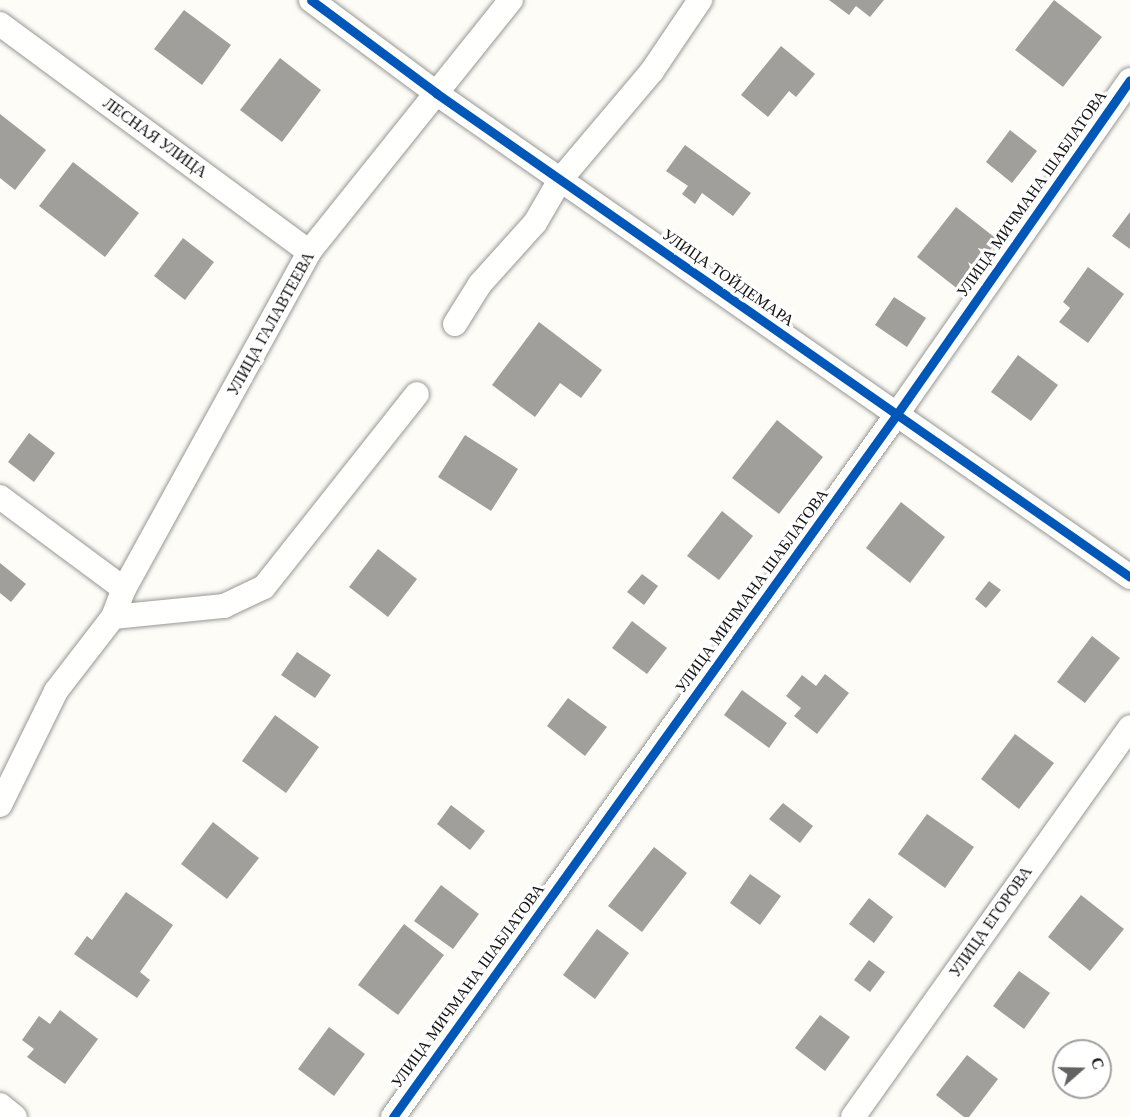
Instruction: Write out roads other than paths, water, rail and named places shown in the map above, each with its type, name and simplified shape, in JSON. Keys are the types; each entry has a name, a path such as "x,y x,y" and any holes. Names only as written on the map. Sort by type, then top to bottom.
{"street":[{"name":"УЛИЦА ТОЙДЕМАРА","path":"311,0 436,93 1130,577"},
{"name":"УЛИЦА ГАЛАВТЕЕВА","path":"0,805 56,691 113,617 124,588 309,252 511,0"},
{"path":"455,324 480,284 535,223 560,180 652,71 700,0"},
{"name":"ЛЕСНАЯ УЛИЦА","path":"0,24 309,252"},
{"name":"УЛИЦА МИЧМАНА ШАБЛАТОВА","path":"393,1117 897,414 1130,80"},
{"path":"113,617 224,606 264,587 417,394"},
{"path":"0,497 124,588"},
{"name":"УЛИЦА ЕГОРОВА","path":"853,1117 1130,727"},
{"path":"0,1105 15,1117"}]}
